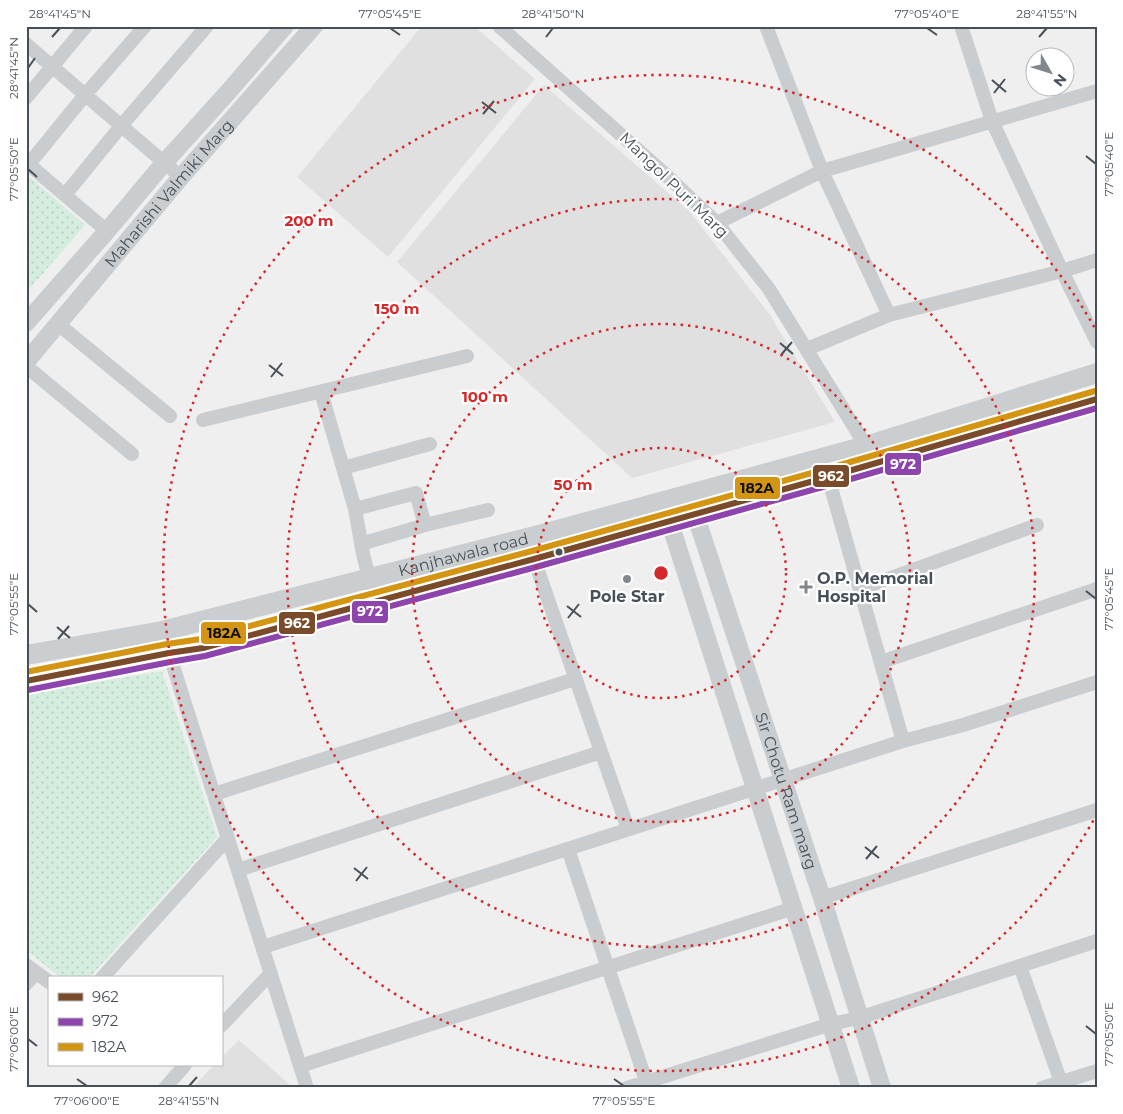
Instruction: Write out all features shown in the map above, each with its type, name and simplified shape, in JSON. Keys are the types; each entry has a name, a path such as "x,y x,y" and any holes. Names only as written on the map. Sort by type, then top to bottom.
{"main road":[{"name":"Kanjhawala road","path":"26,655 162,631 539,535 866,446 1097,373"},
{"name":"Kanjhawala road","path":"26,681 203,648 534,559 1097,399"}],"street":[{"path":"26,98 86,26"},
{"path":"107,231 28,163 145,26"},
{"path":"65,195 206,26"},
{"name":"Maharishi Valmiki Marg","path":"26,323 285,26"},
{"name":"Maharishi Valmiki Marg","path":"26,364 181,177 314,26"},
{"name":"Mangol Puri Marg","path":"499,26 717,223 769,289 866,446"},
{"path":"766,26 822,171 889,315"},
{"path":"961,26 992,121 1097,342"},
{"path":"26,44 181,177"},
{"path":"717,223 822,171 1097,92"},
{"path":"806,349 889,315 1062,271 1097,260"},
{"path":"69,275 87,290"},
{"path":"58,324 170,416"},
{"path":"203,420 467,356"},
{"path":"26,364 132,454"},
{"path":"321,392 344,468 375,602"},
{"path":"344,468 430,444"},
{"path":"828,477 904,741"},
{"path":"354,509 416,493 425,525"},
{"name":"Sir Chotu Ram marg","path":"690,494 882,1088"},
{"name":"Sir Chotu Ram marg","path":"664,500 851,1088"},
{"path":"361,544 425,525 488,510"},
{"path":"860,589 1037,525"},
{"path":"534,559 628,829"},
{"path":"881,662 1097,589"},
{"path":"169,653 307,1088"},
{"path":"214,794 576,678"},
{"path":"263,947 756,788 1097,682"},
{"path":"238,870 601,752"},
{"path":"822,898 1097,810"},
{"path":"104,976 228,838"},
{"path":"568,849 646,1082"},
{"path":"300,1066 794,908"},
{"path":"627,1088 831,1024 859,1018 1097,941"},
{"path":"1020,966 1062,1085"},
{"path":"26,984 31,969 48,981"},
{"path":"222,1025 271,973"},
{"path":"165,1088 185,1066"},
{"path":"1042,1088 1062,1085 1097,1071"}],"shaded area":[{"path":"422,26 474,26 535,79 388,257 297,177"},
{"path":"544,85 690,212 770,315 835,422 632,478 397,262"},
{"path":"239,1040 289,1084 291,1088 192,1088 213,1066 222,1066 222,1057"}],"green space":[{"path":"26,174 85,225 26,293"},
{"path":"162,671 217,837 91,976 58,976 26,950 26,694"}],"transit line":[{"name":"182A","path":"26,672 201,639 532,551 1095,391"},
{"name":"962","path":"26,681 203,648 534,559 1097,399"},
{"name":"972","path":"28,690 205,656 536,567 1097,408"}],"place":[{"name":"Pole Star","path":"627,579"},
{"name":"O.P. Memorial Hospital","path":"806,587"}]}
